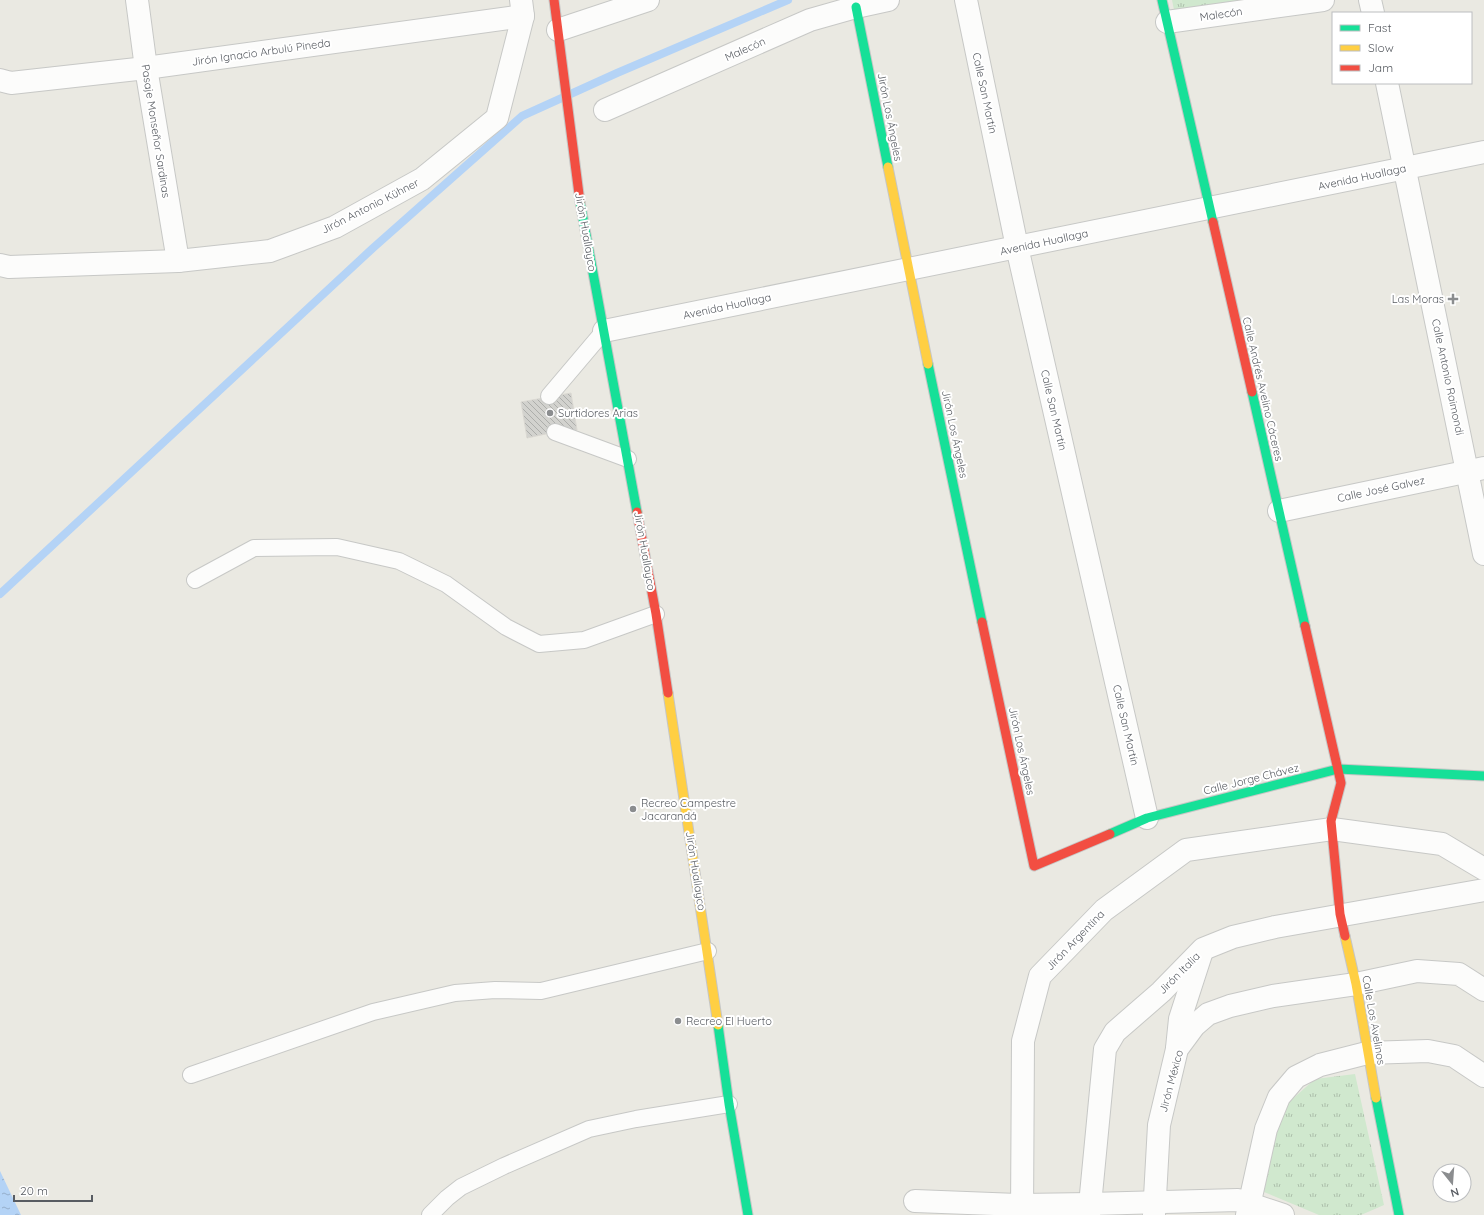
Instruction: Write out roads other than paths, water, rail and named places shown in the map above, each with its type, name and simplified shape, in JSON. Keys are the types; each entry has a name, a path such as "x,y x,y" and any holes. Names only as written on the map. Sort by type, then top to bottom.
{"street":[{"name":"Pasaje Monseñor Sardinas","path":"137,0 146,68 178,261"},
{"name":"Jirón Huallayco","path":"554,0 581,207 656,614 708,951 728,1104 748,1215"},
{"path":"559,38 648,0"},
{"name":"Malecón","path":"605,110 810,20 888,0"},
{"name":"Calle San Martín","path":"966,0 1017,247 1147,818"},
{"name":"Calle Andrés Avelino Cáceres","path":"1162,0 1341,783 1331,825"},
{"name":"Malecón","path":"1167,22 1323,0"},
{"path":"1370,0 1373,12"},
{"name":"Jirón Los Ángeles","path":"856,7 908,269 1034,866"},
{"name":"Jirón Ignacio Arbulú Pineda","path":"0,80 11,83 146,68 522,8"},
{"name":"Jirón Antonio Kühner","path":"0,265 9,267 178,261 270,251 335,227 422,178 497,118 522,8"},
{"name":"Calle Antonio Raimondi","path":"1387,84 1405,168 1476,470 1484,554"},
{"name":"Avenida Huallaga","path":"604,331 1484,152"},
{"name":"Calle José Galvez","path":"1279,511 1476,470"},
{"name":"Calle Jorge Chávez","path":"1034,866 1147,818 1338,769 1484,776"},
{"name":"Jirón Argentina","path":"1021,1210 1023,1041 1040,976 1104,910 1186,850 1331,825 1442,844 1484,869"},
{"name":"Calle Los Avelinos","path":"1331,825 1340,914 1356,984 1367,1053 1399,1215"},
{"name":"Jirón Italia","path":"1090,1210 1105,1048 1115,1032 1161,992 1203,949 1233,937 1275,927 1340,914 1484,890"},
{"path":"1177,1049 1180,1019 1203,949"},
{"name":"Jirón México","path":"1154,1209 1159,1125 1177,1049 1194,1026 1208,1014 1230,1006 1273,996 1356,984 1417,971 1459,974 1484,989"},
{"path":"1249,1210 1266,1129 1279,1097 1296,1077 1320,1065 1367,1053 1428,1051 1454,1056 1484,1076"},
{"path":"915,1201 1021,1210 1090,1210 1154,1209 1238,1200 1249,1210 1283,1215"}],"lane":[{"path":"549,396 604,331"},
{"path":"555,432 628,459"},
{"path":"195,580 254,548 337,547 399,561 446,584 506,627 539,644 584,640 656,614"},
{"path":"191,1075 374,1012 455,992 541,990 708,951"},
{"path":"430,1215 447,1198 461,1187 504,1166 589,1129 636,1119 728,1104"}],"water":[{"path":"0,1171 21,1215 0,1215"}],"waterway":[{"path":"0,594 373,248 522,116 617,73 788,0"}],"place":[{"name":"Las Moras","path":"1453,299"},
{"name":"Surtidores Arias","path":"550,413"},
{"name":"Recreo Campestre Jacarandá","path":"633,809"},
{"name":"Recreo El Huerto","path":"678,1021"}]}
